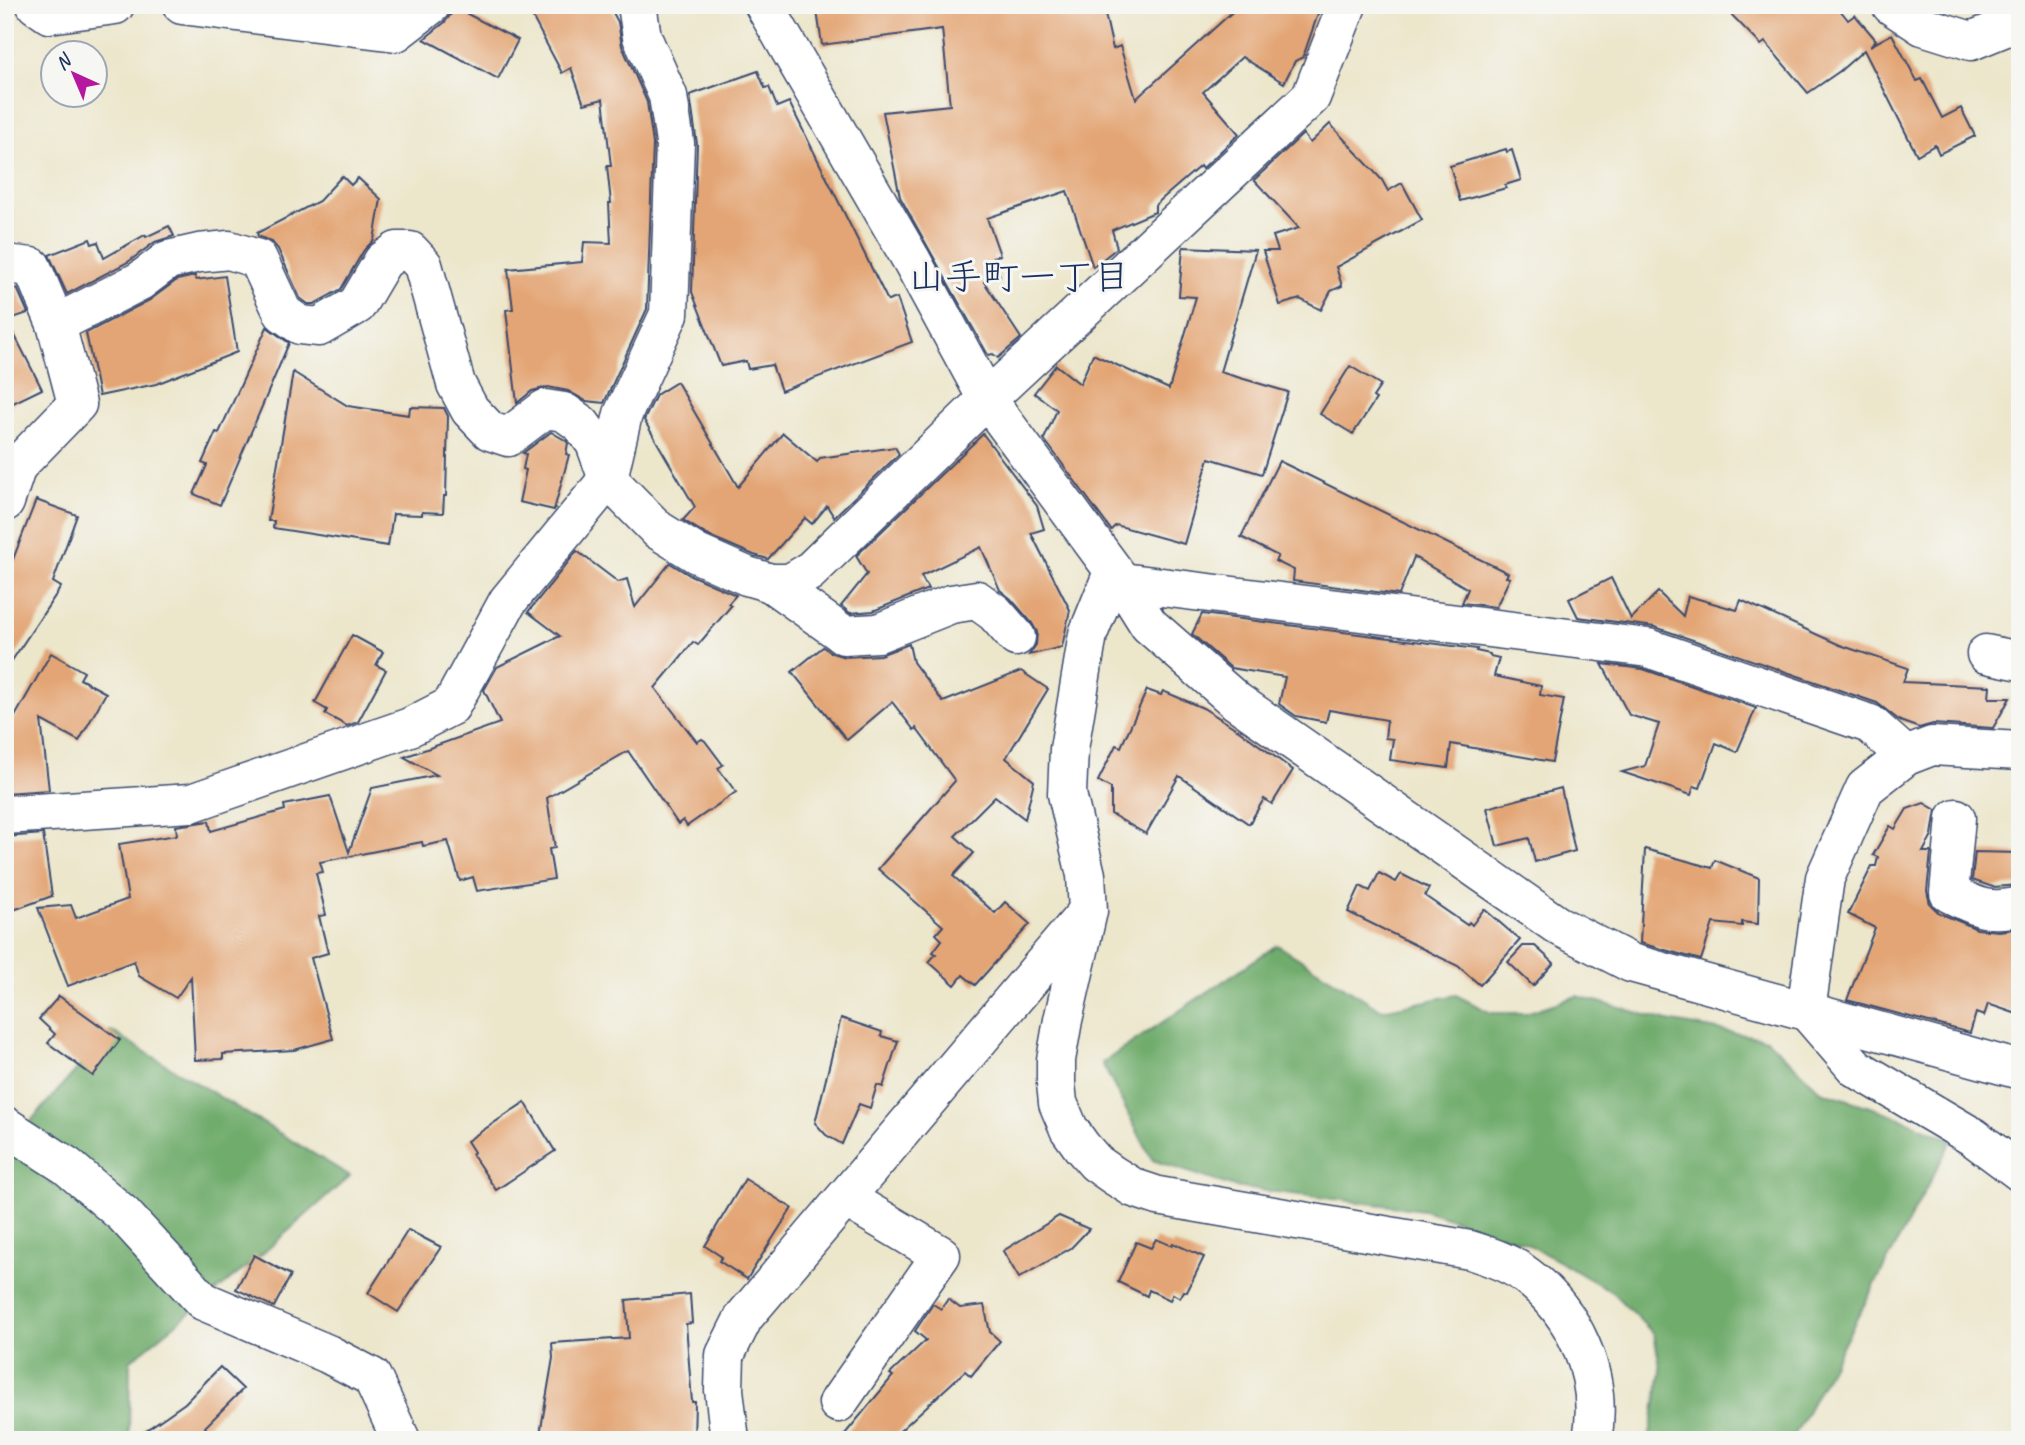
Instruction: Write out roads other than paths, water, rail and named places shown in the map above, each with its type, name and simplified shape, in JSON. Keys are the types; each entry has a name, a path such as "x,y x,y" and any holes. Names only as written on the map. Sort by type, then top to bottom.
{"street":[{"path":"36,5 49,14 115,5"},
{"path":"182,5 396,32 431,5"},
{"path":"5,815 191,803 410,727 451,706 508,601 608,480 623,414 669,314 675,143 668,96 642,37 637,5"},
{"path":"764,5 912,261 987,399 1149,625 1236,701 1557,925 1631,963 2020,1070"},
{"path":"56,324 140,281 168,260 229,250 258,259 283,313 300,324 319,327 357,305 383,261 397,251 410,251 423,265 456,384 470,410 490,430 508,438 545,409 564,412 581,424 595,443 608,480 658,530 697,554 747,576 771,583 790,583 809,572 987,399 1311,97 1347,5"},
{"path":"1891,5 1923,26 1971,41 2020,21"},
{"path":"5,264 32,267 56,324 77,404 17,466 5,502"},
{"path":"1117,577 1648,648 1870,724 1906,756"},
{"path":"1117,577 1088,634 1069,749 1067,794 1086,875 1088,911 1056,1060 1058,1103 1069,1129 1096,1163 1134,1188 1158,1196 1471,1250 1499,1259 1520,1271 1539,1288 1571,1326 1583,1351 1592,1379 1595,1422 1592,1440"},
{"path":"771,583 844,635 878,633 951,604 977,600 995,613 1016,637"},
{"path":"2020,751 1932,746 1906,756 1865,788 1825,878 1806,1010 1856,1068 1973,1137 2020,1172"},
{"path":"1956,818 1949,894 1978,907 1999,911 2020,906"},
{"path":"730,1440 724,1390 725,1355 744,1317 1088,911"},
{"path":"5,1126 67,1166 124,1215 202,1301 328,1354 372,1377 401,1440"},
{"path":"838,1403 941,1255 846,1199"}],"district":[{"name":"山手町一丁目","path":"1019,276"}]}
